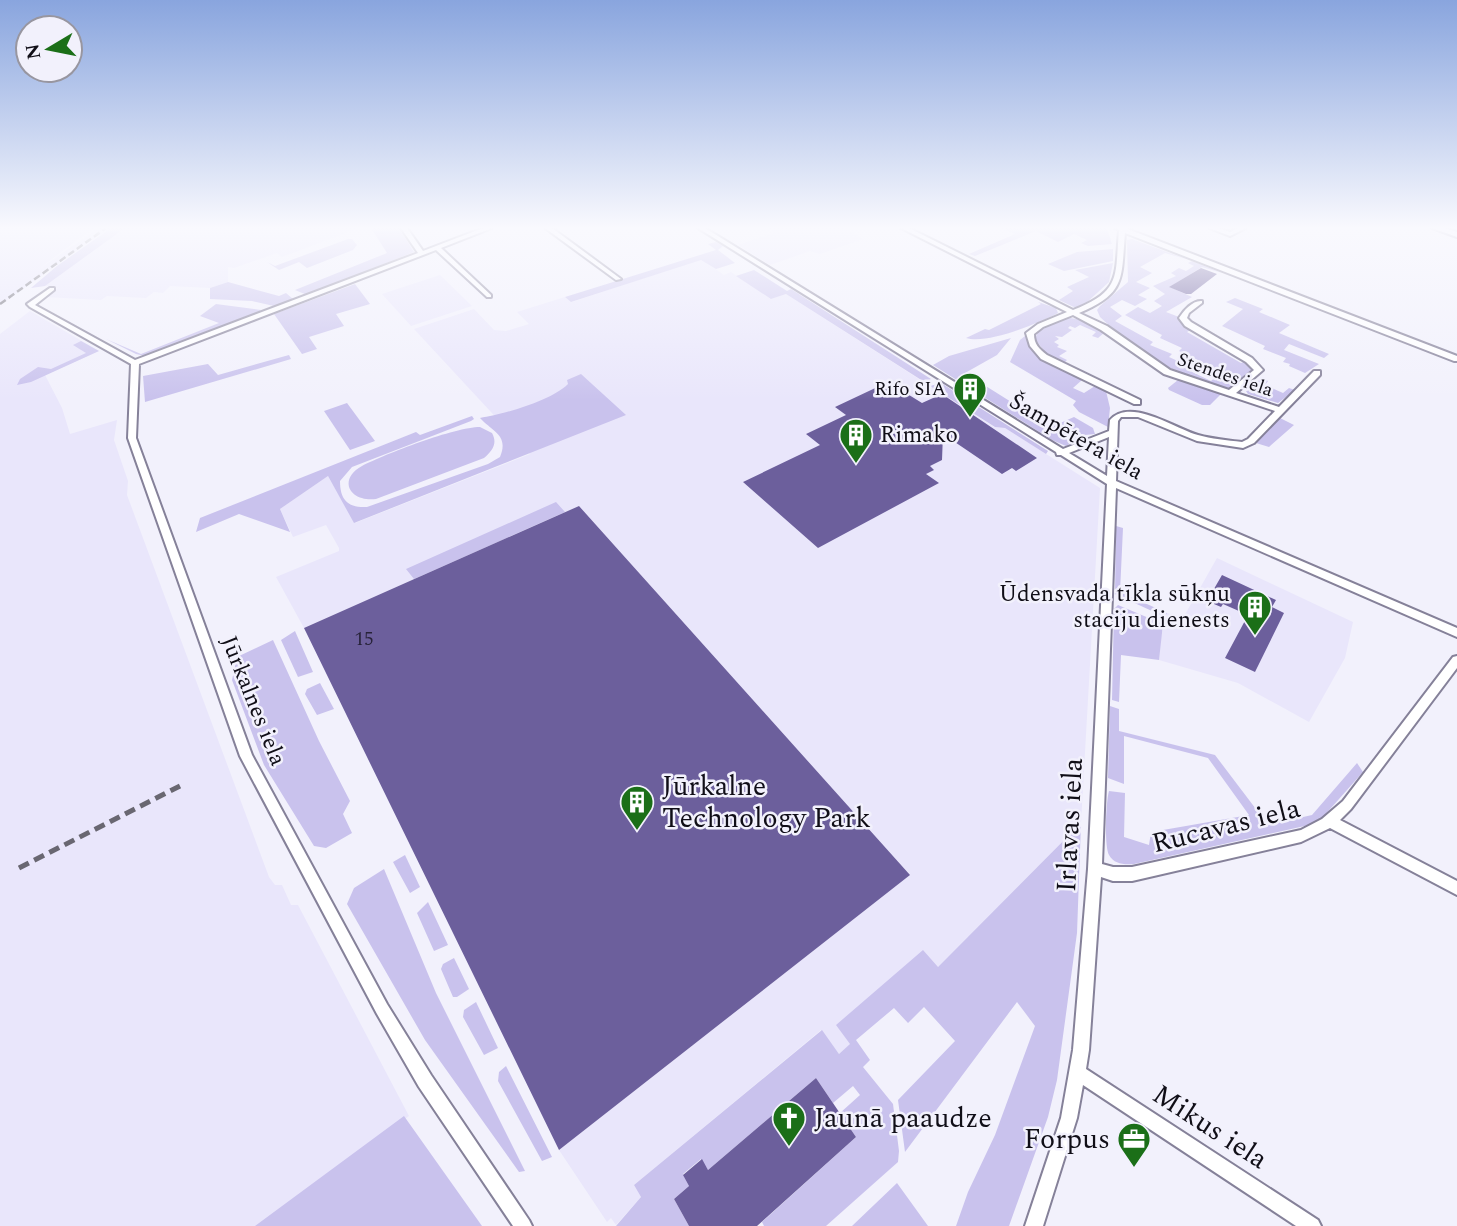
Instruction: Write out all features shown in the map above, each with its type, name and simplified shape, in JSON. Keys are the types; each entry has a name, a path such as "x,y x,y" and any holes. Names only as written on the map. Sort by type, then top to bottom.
{"street":[{"path":"51,289 31,304 32,306 135,363 340,285"},
{"path":"477,285 489,296"},
{"name":"Šampētera iela","path":"792,285 1110,482 1457,632"},
{"name":"Stendes iela","path":"1018,285 1104,328 1167,372 1279,410"},
{"path":"1113,285 1088,309 1058,316 1030,333 1031,341 1035,349 1052,362 1137,402"},
{"path":"1266,285 1457,359"},
{"path":"1200,302 1183,318 1188,324 1249,360 1259,370 1231,393"},
{"path":"1088,309 1104,328"},
{"name":"Jūrkalnes iela","path":"135,363 134,445 246,756 382,1009 425,1081 523,1226"},
{"path":"1279,410 1317,373"},
{"name":"Irlavas iela","path":"1034,1226 1069,1118 1078,1073 1095,869 1111,433 1114,420 1119,415 1139,414 1197,438 1243,445 1251,441 1279,410"},
{"path":"1060,453 1111,433"},
{"name":"Rucavas iela","path":"1095,869 1112,874 1132,874 1301,836 1330,822 1347,804 1457,660"},
{"path":"1330,822 1457,888"},
{"name":"Mikus iela","path":"1078,1073 1312,1226"}],"shaded area":[{"path":"0,285 28,285 0,305"},
{"path":"218,285 210,288 170,286 163,293 154,292 146,298 107,296 101,300 45,297 58,288 45,286"},
{"path":"240,285 279,296 286,293 293,299 274,306 252,301 210,299 210,288"},
{"path":"307,285 331,285 307,295 295,290"},
{"path":"352,285 356,285 370,304 336,314 344,326 309,337 317,349 302,354 274,314"},
{"path":"409,285 451,285 472,306 411,326 382,294"},
{"path":"603,285 623,285 571,302 565,297"},
{"path":"622,285 751,285 771,299 786,294 994,427 1005,428 1100,488 1081,823 918,987 839,1054 821,1030 634,1185 641,1197 616,1225 611,1218 607,1222 559,1150 910,875 579,506 304,628 276,577 339,551 339,548 326,525 293,537 280,509 328,476 355,523 530,454 414,329 474,309 494,330 506,331 529,324 517,312 565,297 572,302"},
{"path":"750,285 778,285 787,291 791,289 931,379 926,383 786,294 771,299"},
{"path":"1106,285 1084,305 1076,308 1059,300 1073,291 1067,287"},
{"path":"1124,285 1150,288 1138,295 1147,299 1135,306 1122,300 1110,307 1122,316 1115,321 1153,342 1150,345 1172,354 1169,357 1191,367 1188,370 1211,381 1220,373 1198,363 1200,361 1179,351 1182,348 1160,338 1162,335 1125,315 1138,307 1150,313 1162,306 1154,301 1165,294 1153,286 1173,285 1170,287 1192,297 1166,312 1179,317 1192,329 1187,332 1241,363 1246,361 1254,368 1240,383 1237,382 1231,388 1197,380 1161,363 1127,340 1100,317 1097,310"},
{"path":"1235,298 1263,309 1259,312 1290,325 1279,333 1329,354 1324,358 1289,344 1284,350 1319,364 1305,373 1289,366 1290,364 1283,362 1286,358 1263,349 1265,346 1222,326 1243,309 1226,302"},
{"path":"1038,302 1056,308 1058,313 999,336 966,338 985,329 989,330 1041,304"},
{"path":"216,304 261,310 257,314 145,356 106,339 141,354 219,323 200,316"},
{"path":"30,311 99,351 45,375 62,408 70,434 117,420 114,440 128,481 127,495 269,877 275,885 282,885 291,905 298,905 409,1116 257,1226 0,1226 0,334"},
{"path":"1064,317 1077,319 1105,332 1098,338 1092,336 1096,332 1080,325 1075,328 1070,326 1068,328 1072,330 1062,337 1055,336 1059,339 1054,342 1059,345 1057,347 1067,351 1059,356 1067,360 1063,364 1048,356 1035,339 1038,332"},
{"path":"1025,336 1031,347 1080,377 1082,380 1073,388 1084,393 1095,386 1106,391 1110,408 1108,427 1079,412 1073,405 1076,401 1010,362 1020,340"},
{"path":"1011,338 997,355 965,373 1051,427 1074,417 1093,428 1095,434 1085,435 1066,446 1052,440 933,365 949,356"},
{"path":"81,341 99,351 31,382 17,385 20,379 38,367 51,369 86,353 73,345"},
{"path":"289,355 291,359 145,402 143,376 208,364 218,375"},
{"path":"581,374 626,415 354,523 328,476 280,509 290,532 239,514 196,532 200,518 416,432 420,435 472,416 474,419 471,421 352,467 340,481 342,493 346,502 367,507 488,464 500,457 503,444 498,435 480,418 539,401 568,384 567,380"},
{"path":"1262,378 1268,381 1265,385 1283,393 1289,388 1295,390 1278,403 1248,394 1246,391"},
{"path":"1178,380 1221,394 1210,405 1202,405 1169,390"},
{"path":"941,383 1048,451 1046,454 1005,428 995,427 930,386"},
{"path":"347,403 375,441 350,450 324,411"},
{"path":"1280,418 1294,425 1269,447 1256,443 1255,441"},
{"path":"480,427 492,433 494,441 492,450 484,458 376,499 359,497 350,489 350,477 362,466 438,436"},
{"path":"556,502 565,512 414,579 406,569"},
{"path":"1116,526 1123,528 1120,592 1167,613 1165,617 1115,594"},
{"path":"1217,558 1353,622 1345,658 1309,722 1238,683 1159,660 1160,641 1167,613 1183,618"},
{"path":"1118,605 1163,624 1159,660 1121,655 1119,702 1112,700 1114,609"},
{"path":"295,631 313,672 298,677 281,640"},
{"path":"273,640 350,801 343,814 352,833 326,848 314,846 264,765 232,680 237,657"},
{"path":"320,683 334,709 317,715 305,694 307,689"},
{"path":"1110,706 1119,709 1119,731 1215,755 1268,825 1312,815 1357,763 1363,772 1323,817 1309,825 1134,864 1120,863 1111,858 1107,850 1109,791 1125,793 1124,837 1149,845 1151,832 1160,846 1170,843 1163,830 1249,815 1208,758 1124,736 1124,784 1108,778"},
{"path":"1081,823 1077,933 1057,1080 1048,1117 1009,1226 956,1226 968,1192 995,1135 1035,1026 1017,1002 905,1152 898,1100 955,1041 924,1007 908,1023 894,1008 856,1040 870,1060 863,1067 893,1104 898,1162 826,1226 764,1226 762,1222 856,1137 840,1113 860,1095 853,1086 833,1103 816,1078 708,1170 701,1159 683,1174 689,1186 674,1199 689,1226 616,1226 641,1197 634,1185 822,1030 839,1054 850,1044 836,1025 923,950 938,967"},
{"path":"405,855 420,887 410,893 393,862"},
{"path":"384,869 436,993 525,1171 519,1172 425,1040 347,904 354,888"},
{"path":"428,902 448,945 434,951 417,913"},
{"path":"454,958 469,989 457,997 453,997 441,969 443,964"},
{"path":"476,1002 498,1048 484,1055 463,1017 464,1010"},
{"path":"506,1066 552,1157 542,1161 498,1081 499,1072"},
{"path":"404,1116 482,1226 255,1226"},
{"path":"897,1183 928,1226 852,1226"}],"building":[{"path":"1172,285 1202,285 1191,294 1169,287"},
{"name":"Rimako","path":"888,382 922,403 942,394 1037,458 1016,471 1012,468 1002,474 943,434 942,460 930,466 934,470 926,474 939,483 818,548 743,482 820,445 806,434 846,415 835,407"},
{"name":"Jūrkalne Technology Park","path":"579,506 910,875 559,1150 304,628"},
{"name":"Ūdensvada tīkla sūkņu staciju dienests","path":"1222,575 1276,600 1272,607 1284,613 1255,672 1225,658 1248,615 1223,604 1221,607 1207,601"},
{"name":"Jaunā paaudze","path":"816,1078 856,1137 757,1226 689,1226 674,1199 689,1186 683,1175 702,1159 708,1170"}],"railway":[{"path":"0,304 26,285"},
{"path":"19,868 180,786"}],"place":[{"name":"Rifo SIA","path":"970,419"},
{"name":"Rimako","path":"856,465"},
{"name":"Ūdensvada tīkla sūkņu staciju dienests","path":"1255,637"},
{"name":"Jūrkalne Technology Park","path":"637,832"},
{"name":"Jaunā paaudze","path":"789,1148"},
{"name":"Forpus","path":"1134,1169"}]}
